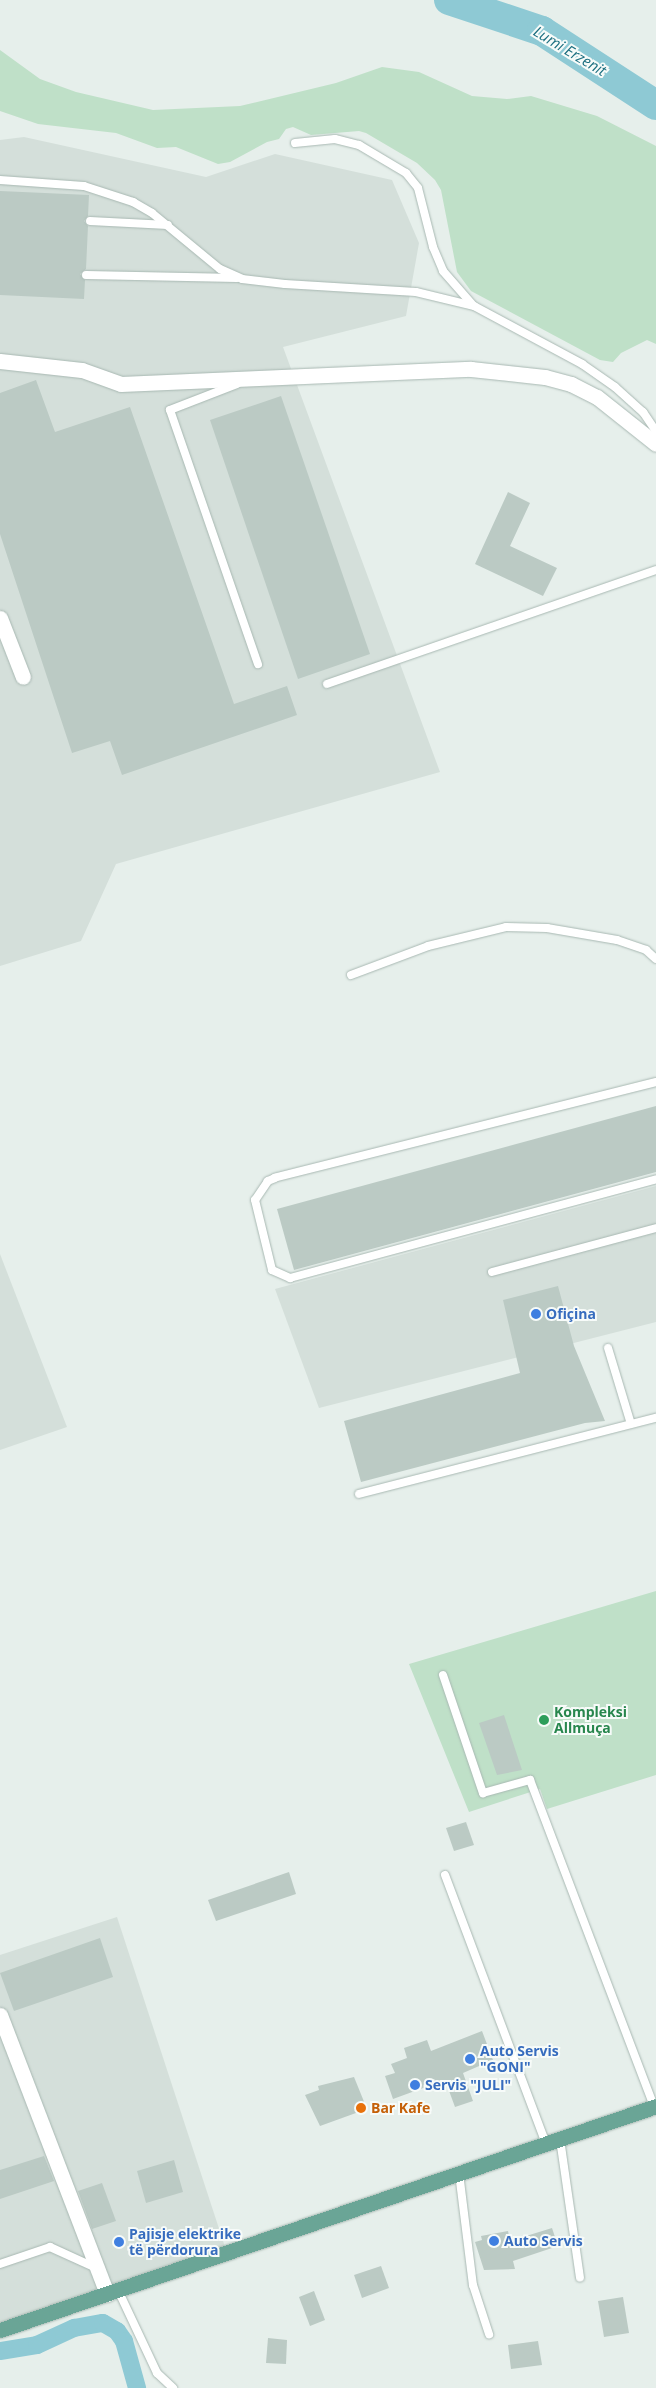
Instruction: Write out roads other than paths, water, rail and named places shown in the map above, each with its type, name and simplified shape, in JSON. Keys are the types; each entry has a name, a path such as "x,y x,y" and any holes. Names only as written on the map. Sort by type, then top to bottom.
{"main road":[{"path":"0,2330 655,2107"}],"street":[{"path":"0,361 82,370 121,384 471,369 545,377 571,384 597,397 656,444"},
{"path":"0,618 23,677"},
{"path":"0,2016 97,2268 112,2292"}],"lane":[{"path":"295,143 335,139 359,145 406,173 418,188 433,248 443,270 474,306"},
{"path":"0,180 84,186 133,202 168,225 220,269 242,278"},
{"path":"90,221 168,225"},
{"path":"86,275 242,278 285,284 416,292 474,306 582,364 615,387 642,412 656,431"},
{"path":"253,377 170,410 258,664"},
{"path":"327,684 656,570"},
{"path":"352,975 428,946 506,928 547,928 617,940 646,950 656,959"},
{"path":"656,1082 275,1178 268,1181 255,1200 272,1270 290,1278 656,1179"},
{"path":"492,1272 656,1228"},
{"path":"608,1348 631,1424"},
{"path":"359,1494 656,1418"},
{"path":"443,1675 483,1793 530,1780 655,2107"},
{"path":"445,1875 546,2144"},
{"path":"560,2139 580,2278"},
{"path":"459,2173 473,2285 489,2334"},
{"path":"0,2264 50,2247 97,2268"},
{"path":"112,2292 157,2373 173,2388"}],"waterway":[{"name":"Lumi Erzenit","path":"449,0 542,31 656,105"},
{"path":"0,2351 37,2345 74,2328 103,2323 117,2331 124,2341 137,2388"}],"place":[{"name":"Ofiçina","path":"536,1314"},
{"name":"Kompleksi Allmuça","path":"544,1720"},
{"name":"Auto Servis \"GONI\"","path":"470,2059"},
{"name":"Servis \"JULI\"","path":"415,2085"},
{"name":"Bar Kafe","path":"361,2108"},
{"name":"Auto Servis","path":"494,2241"},
{"name":"Pajisje elektrike të përdorura","path":"119,2242"}]}
